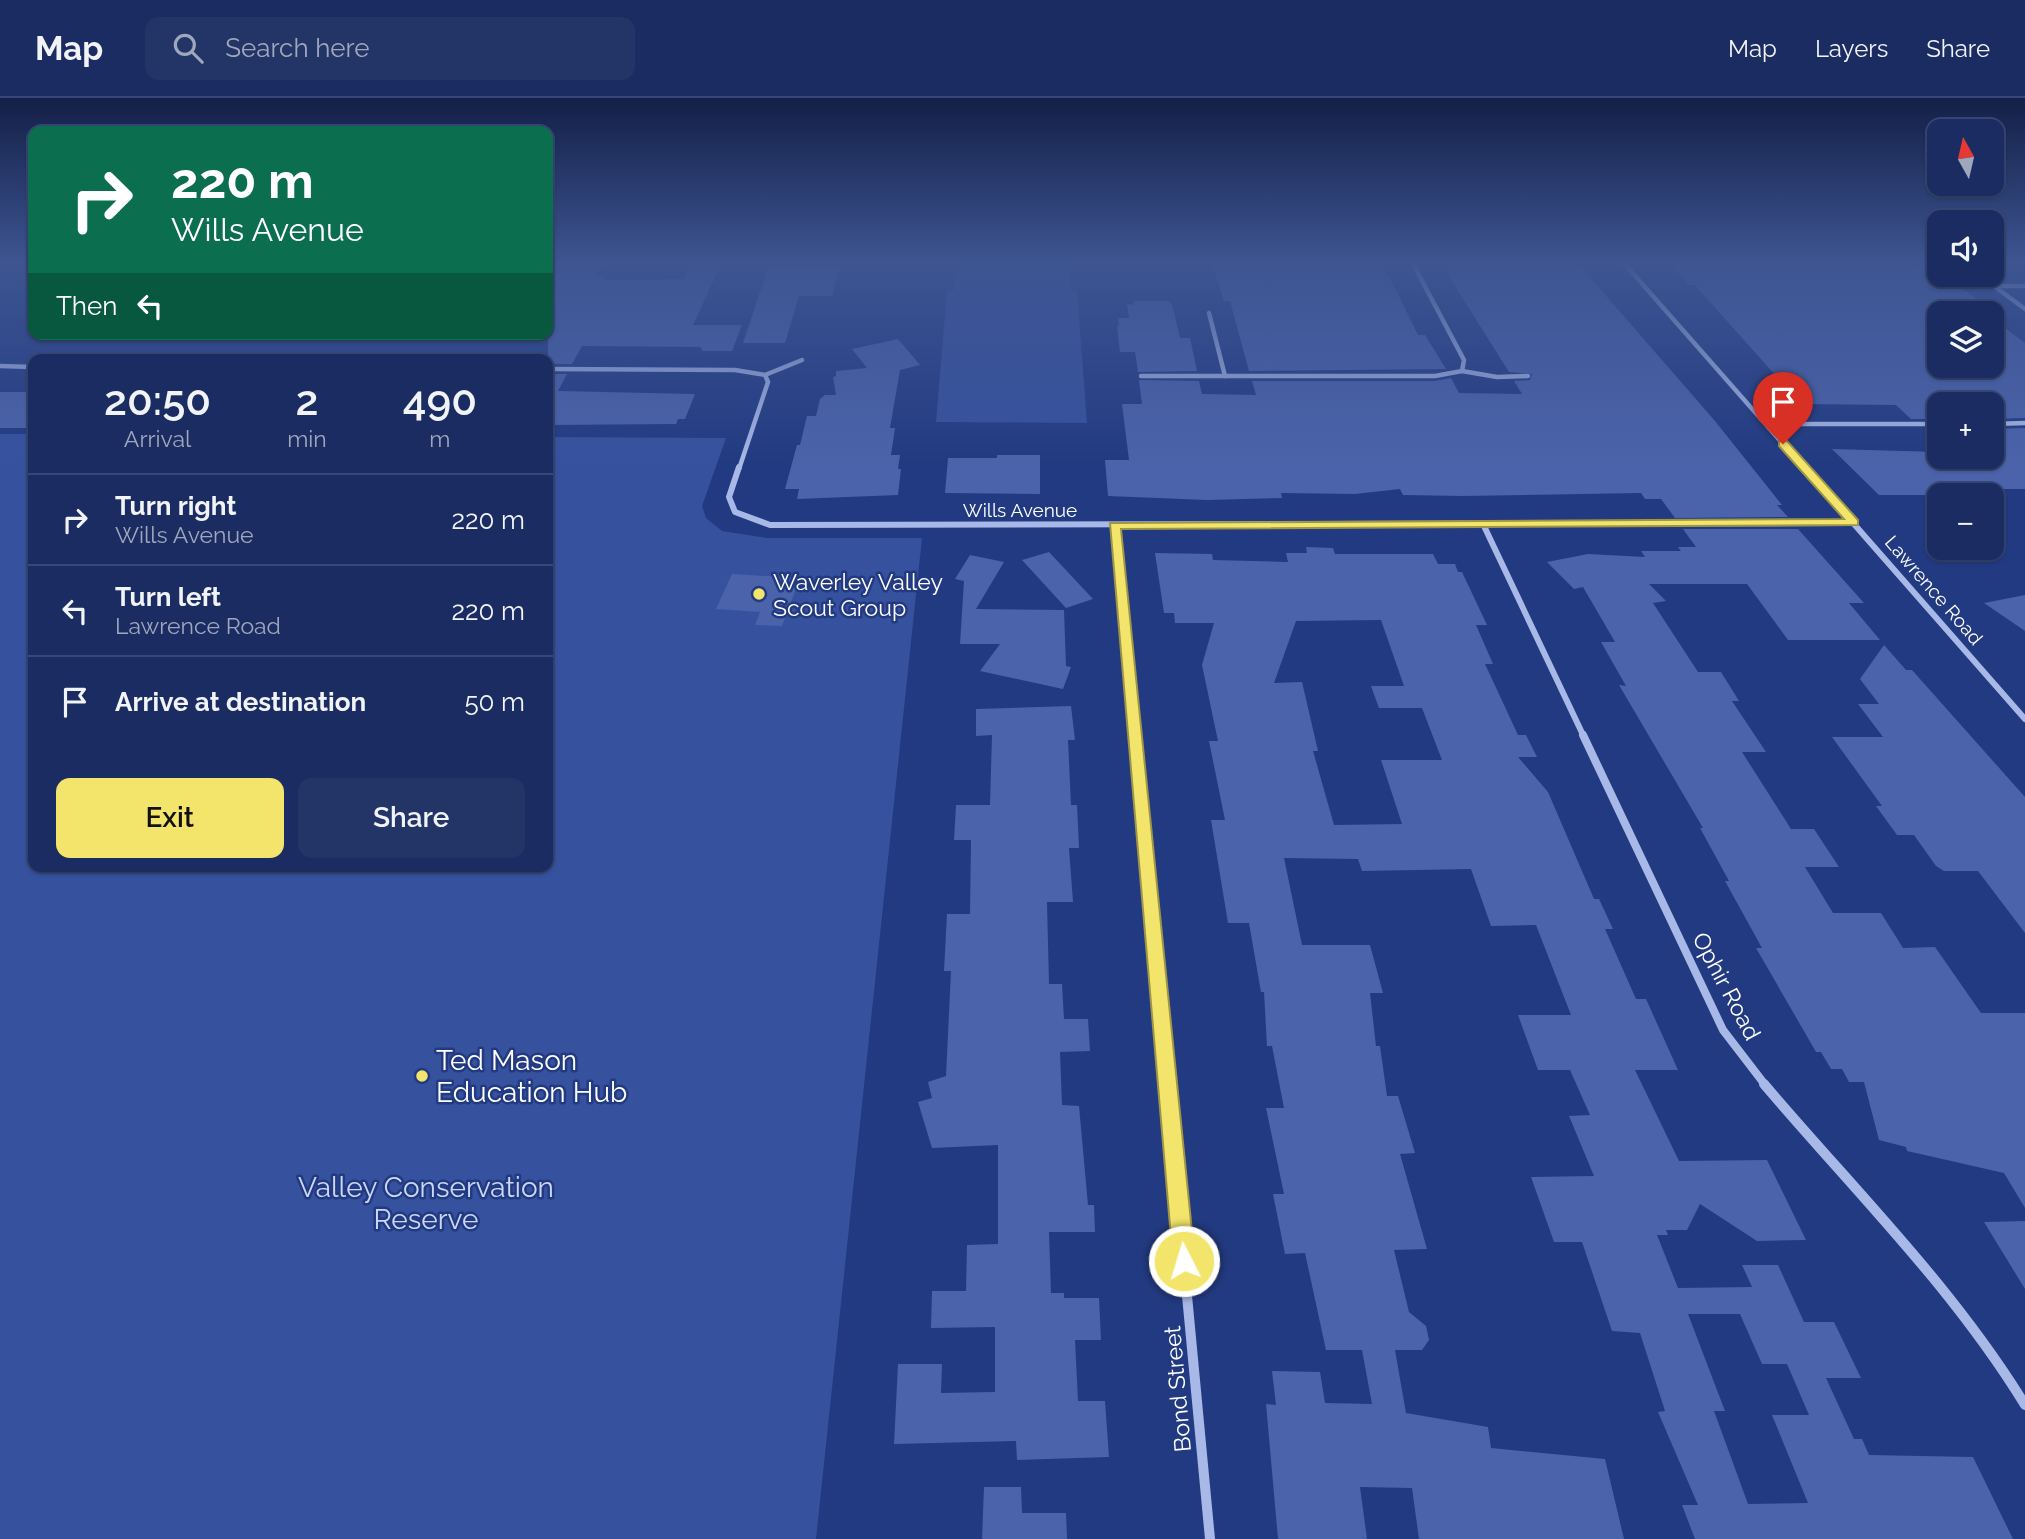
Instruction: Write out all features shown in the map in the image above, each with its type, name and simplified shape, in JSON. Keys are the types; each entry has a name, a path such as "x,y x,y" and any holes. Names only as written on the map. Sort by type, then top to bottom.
{"street":[{"path":"1213,329 1225,376"},
{"path":"1448,329 1464,360 1462,371"},
{"name":"Lawrence Road","path":"1682,329 2025,719"},
{"path":"553,369 735,370 765,375 802,359"},
{"path":"0,366 28,367"},
{"path":"1142,376 1435,376 1462,371 1497,377 1528,376"},
{"name":"Wills Avenue","path":"765,375 768,382 729,497 735,512 770,525 1483,526 1854,523"},
{"path":"1766,424 1927,424"},
{"path":"2004,424 2025,424"},
{"name":"Bond Street","path":"1115,526 1210,1539"},
{"name":"Ophir Road","path":"1483,526 1723,1030 1753,1073 1944,1287 2000,1359 2025,1405"}],"green space":[{"path":"944,329 1080,329 1087,423 936,422"},
{"name":"Valley Conservation Reserve","path":"0,434 28,434 28,872 553,872 553,437 726,438 702,506 706,518 722,531 767,538 922,538 816,1539 0,1539"}],"building":[{"path":"553,329 740,329 732,351 703,351 700,347 582,346 572,364 553,364 553,354 548,354 548,340 553,340"},
{"path":"748,329 789,329 785,343 743,343"},
{"path":"1117,329 1178,329 1180,338 1190,338 1197,371 1138,372 1135,352 1120,352"},
{"path":"1238,329 1415,329 1418,335 1425,335 1446,369 1249,371"},
{"path":"1482,329 1635,329 1715,421 1782,505 1777,505 1788,517 1675,518 1661,499 1645,499 1641,493 1462,496 1403,495 1400,489 1355,494 1281,493 1282,498 1207,500 1108,496 1105,460 1129,460 1122,404 1142,404 1139,380 1199,381 1202,394 1256,395 1252,381 1435,381 1451,378 1459,393 1522,394 1514,381 1530,380 1532,374 1509,372"},
{"path":"1734,329 1927,329 1927,378 2004,378 2004,329 2025,343 2025,418 2004,419 2004,392 1927,392 1927,419 1911,419 1896,405 1801,404"},
{"path":"898,339 920,365 900,370 890,428 895,428 891,455 900,455 898,495 797,499 799,489 785,489 807,416 816,416 820,399 825,395 836,395 833,377 836,376 836,371 867,368 852,349"},
{"path":"553,374 567,374 558,391 695,394 685,419 678,419 676,424 553,425"},
{"path":"0,392 28,392 28,428 0,428"},
{"path":"2025,428 2025,489 2004,489 2004,483 1927,483 1927,495 1879,495 1832,449 1927,452 1927,469 2004,469 2004,429"},
{"path":"997,455 1040,455 1040,494 945,493 948,458 997,458"},
{"path":"1683,529 1798,529 1864,603 1849,603 1880,640 1788,640 1747,584 1649,584 1666,601 1653,603 1698,672 1721,672 1739,701 1732,701 1766,752 1742,752 1791,829 1814,829 1839,867 1805,867 1833,913 1881,913 1903,948 1935,947 1981,1013 2025,1013 2025,1208 2004,1173 1907,1151 1906,1147 1879,1140 1864,1082 1849,1082 1842,1069 1831,1069 1821,1052 1816,1052 1756,948 1762,948 1725,881 1729,881 1700,828 1703,828 1619,685 1626,686 1601,642 1615,642 1583,587 1574,589 1547,562 1588,554 1645,557 1641,551 1681,551 1678,547 1696,547"},
{"path":"1306,547 1333,548 1335,554 1433,554 1438,564 1455,564 1458,572 1462,572 1487,625 1476,625 1493,664 1485,664 1518,735 1526,735 1537,757 1518,757 1548,792 1594,899 1599,899 1613,929 1605,929 1636,999 1646,999 1678,1070 1635,1070 1679,1161 1767,1160 1806,1240 1757,1241 1700,1204 1687,1230 1666,1230 1668,1235 1657,1235 1678,1288 1752,1287 1742,1265 1778,1265 1804,1322 1834,1322 1861,1378 1826,1378 1854,1439 1862,1439 1869,1455 1973,1457 2013,1539 1695,1539 1682,1505 1698,1505 1658,1412 1665,1411 1640,1333 1612,1331 1582,1242 1554,1242 1531,1177 1594,1176 1569,1116 1590,1115 1570,1070 1538,1070 1518,1015 1571,1015 1536,925 1491,926 1471,869 1362,871 1358,859 1284,858 1302,945 1370,945 1383,993 1370,993 1376,1046 1380,1046 1387,1096 1398,1096 1415,1153 1400,1154 1427,1249 1394,1250 1409,1312 1426,1326 1429,1340 1422,1350 1395,1350 1406,1413 1488,1427 1491,1448 1605,1459 1624,1539 1419,1539 1412,1488 1360,1487 1367,1539 1278,1539 1266,1404 1276,1405 1272,1371 1320,1372 1325,1403 1372,1404 1362,1350 1326,1350 1305,1253 1285,1254 1273,1194 1284,1194 1266,1108 1284,1108 1272,1046 1267,1046 1264,992 1261,992 1249,923 1228,923 1211,820 1225,820 1209,741 1218,741 1202,665 1214,623 1175,623 1174,613 1164,613 1155,553 1212,554 1213,560 1288,562 1286,553 1307,553","holes":["1381,620 1404,686 1371,686 1379,708 1422,708 1442,760 1381,760 1402,824 1334,825 1313,751 1318,751 1302,682 1274,683 1296,621","1688,1314 1740,1314 1762,1364 1787,1364 1809,1415 1772,1415 1808,1503 1748,1504 1714,1411 1725,1411"]},
{"path":"1049,552 1093,599 1066,608 1022,560"},
{"path":"970,555 1004,562 976,609 1064,610 1066,666 1071,667 1063,689 980,671 1000,644 960,644 964,581 955,579"},
{"name":"Waverley Valley Scout Group","path":"732,574 800,578 782,626 755,625 760,612 716,609"},
{"path":"2025,595 2025,631 1984,603"},
{"path":"1884,645 1906,670 1912,670 2025,797 2025,933 1978,871 1944,871 1936,866 1914,835 1897,835 1876,806 1882,806 1832,737 1883,737 1858,704 1879,704 1860,679"},
{"path":"1071,706 1075,740 1068,740 1071,805 1077,805 1079,848 1069,848 1073,902 1047,902 1049,984 1062,984 1064,1019 1088,1019 1090,1051 1060,1052 1062,1105 1079,1106 1088,1205 1094,1205 1095,1232 1049,1232 1051,1293 1064,1293 1064,1298 1099,1298 1101,1340 1075,1340 1078,1401 1105,1401 1109,1457 1017,1460 1016,1441 894,1444 898,1364 942,1364 941,1393 995,1392 995,1327 931,1328 932,1291 966,1291 967,1245 998,1244 998,1145 932,1148 918,1102 932,1098 928,1082 946,1076 951,971 944,971 947,914 970,914 971,840 954,840 956,805 990,805 992,735 976,736 976,709"},
{"path":"2025,1221 2025,1289 1984,1222"},
{"path":"984,1487 1021,1487 1022,1513 1066,1513 1067,1539 982,1539"}],"place":[{"name":"Waverley Valley Scout Group","path":"759,594"},
{"name":"Ted Mason Education Hub","path":"422,1076"}],"route":[{"path":"1184,1261 1115,526 1854,523 1783,444"}]}
